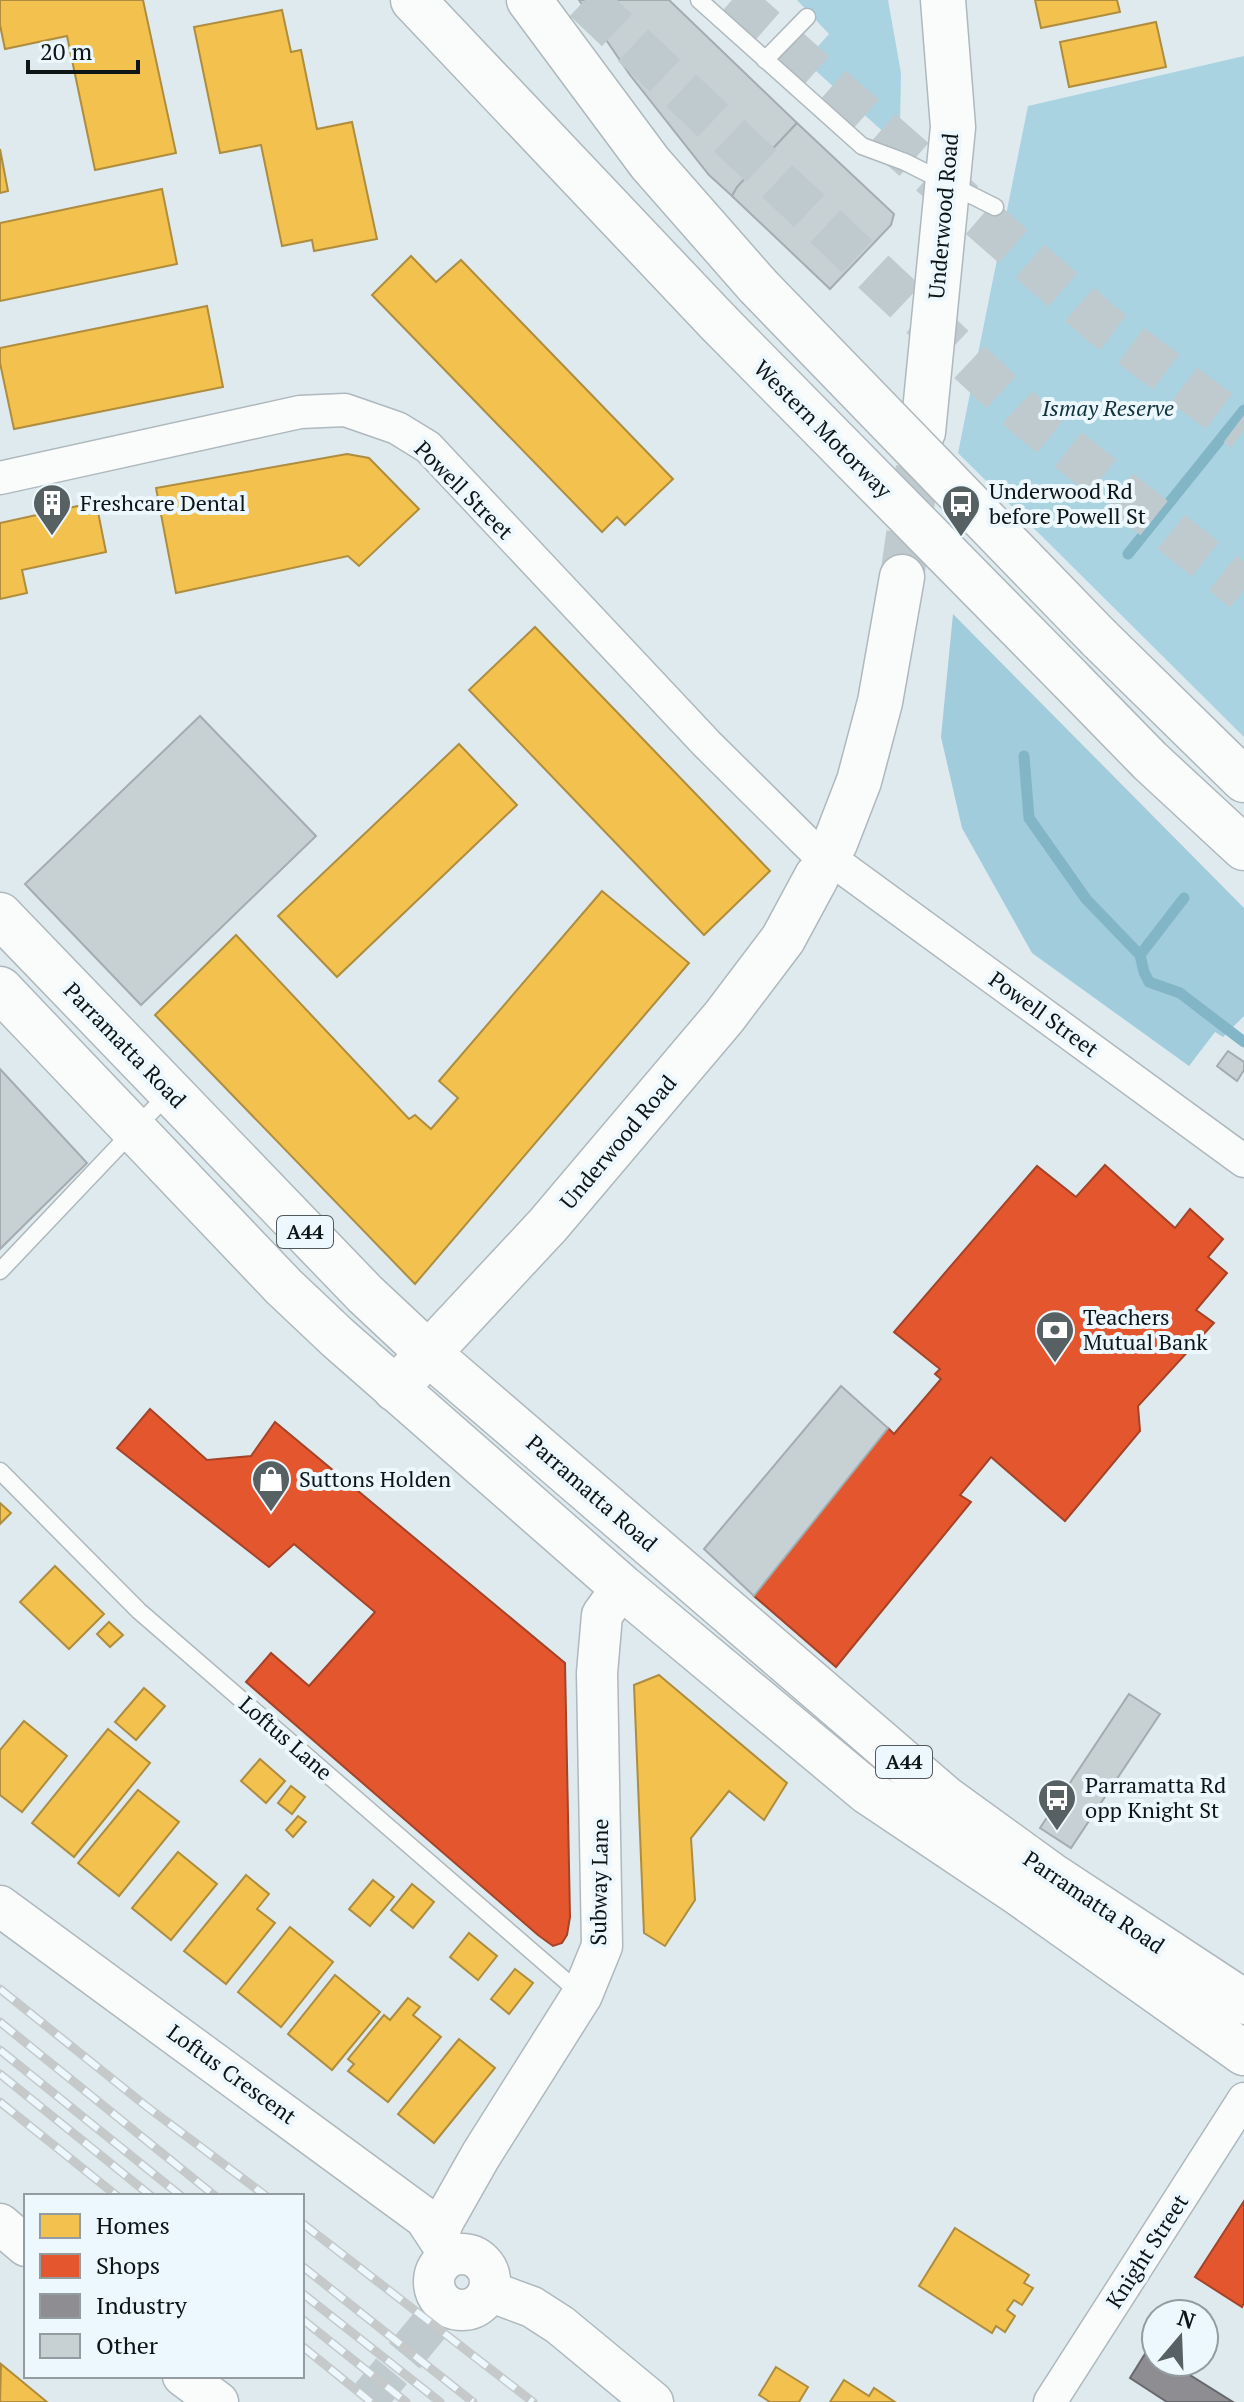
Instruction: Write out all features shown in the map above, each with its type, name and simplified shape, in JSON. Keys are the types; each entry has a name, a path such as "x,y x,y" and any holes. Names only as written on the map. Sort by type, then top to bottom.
{"main road":[{"name":"Western Motorway","path":"413,0 719,323 1150,761 1244,848"},
{"path":"529,0 650,163 758,286 1099,638 1244,780"},
{"name":"Underwood Road","path":"923,432 953,127 943,0"},
{"name":"Underwood Road","path":"395,1389 548,1225 724,1017 783,939 827,859 859,781 880,702 902,577"},
{"name":"Parramatta Road","path":"0,915 365,1294 428,1353 945,1798 1054,1877 1244,2002"},
{"name":"Parramatta Road","path":"0,989 284,1287 395,1389 622,1587 868,1792 1020,1894 1244,2053"}],"street":[{"name":"Powell Street","path":"0,478 300,412 345,410 397,428 428,447 707,744 827,859 1244,1161"},
{"name":"Subway Lane","path":"444,2246 443,2222 474,2166 582,1995 602,1946 597,1673 602,1615 622,1587"},
{"name":"Loftus Crescent","path":"0,1906 414,2209 425,2218 444,2246"},
{"name":"Knight Street","path":"1050,2402 1244,2099"},
{"path":"0,2224 24,2244"},
{"path":"444,2246 482,2262 490,2279 489,2291 472,2309 445,2307 435,2293 433,2277 444,2246"},
{"path":"489,2291 532,2307 560,2325 653,2402"},
{"path":"186,2378 218,2402"}],"lane":[{"path":"699,0 862,146 905,162 995,207"},
{"path":"765,60 807,17"},
{"path":"0,1271 171,1091"},
{"name":"Loftus Lane","path":"0,1471 139,1611 582,1995"}],"green space":[{"path":"797,0 888,0 901,73 900,126 889,137 805,61 829,34"},
{"name":"Ismay Reserve","path":"1244,56 1244,737 958,453 1028,106"}],"shaded area":[{"path":"953,614 1244,908 1244,1016 1223,1037 1215,1032 1189,1066 1032,953 962,828 941,737"}],"building: Homes":[{"path":"0,0 143,0 176,153 95,170 67,36 5,49 0,25"},
{"path":"1035,0 1117,0 1120,12 1041,28"},
{"path":"282,10 291,52 301,50 317,129 352,122 377,239 314,251 312,240 282,246 261,145 220,153 194,27"},
{"path":"1156,22 1166,67 1069,87 1060,42"},
{"path":"0,149 8,191 0,193"},
{"path":"162,189 177,264 0,301 0,223"},
{"path":"411,256 436,282 461,260 673,479 625,525 617,517 602,532 372,295"},
{"path":"207,306 223,387 14,429 0,363 0,348"},
{"path":"347,454 369,458 419,509 359,566 348,556 176,593 156,488"},
{"name":"Freshcare Dental","path":"96,502 106,552 22,570 27,593 0,599 0,523"},
{"path":"535,627 770,871 704,935 469,690"},
{"path":"459,744 517,805 337,977 278,916"},
{"path":"602,891 689,963 415,1284 155,1015 236,935 409,1119 415,1115 431,1129 458,1098 439,1081"},
{"path":"0,1503 11,1513 0,1524"},
{"path":"55,1566 104,1614 69,1649 20,1602"},
{"path":"109,1622 123,1635 110,1647 97,1634"},
{"path":"659,1675 787,1783 764,1820 729,1791 691,1838 695,1900 665,1946 644,1933 634,1685"},
{"path":"144,1688 165,1706 136,1740 115,1722"},
{"path":"24,1721 67,1756 22,1812 0,1795 0,1750"},
{"path":"108,1729 150,1763 74,1857 32,1823"},
{"path":"260,1759 285,1781 266,1803 241,1781"},
{"path":"291,1786 305,1797 292,1814 278,1803"},
{"path":"138,1790 179,1822 119,1896 78,1863"},
{"path":"298,1816 306,1822 293,1837 286,1830"},
{"path":"178,1852 217,1884 171,1940 132,1908"},
{"path":"246,1875 269,1894 257,1909 275,1923 226,1984 184,1951"},
{"path":"373,1880 394,1897 370,1926 349,1909"},
{"path":"412,1884 434,1902 413,1928 391,1910"},
{"path":"290,1927 333,1962 281,2027 238,1992"},
{"path":"469,1933 497,1956 478,1980 450,1957"},
{"path":"515,1969 533,1983 509,2014 491,1999"},
{"path":"335,1975 380,2012 332,2070 288,2034"},
{"path":"408,1998 420,2007 413,2015 441,2037 388,2102 348,2071 354,2064 348,2059 384,2015 390,2020"},
{"path":"459,2039 495,2068 434,2143 398,2114"},
{"path":"955,2228 1029,2275 1024,2283 1033,2288 1022,2305 1014,2300 1007,2310 1015,2316 1005,2332 996,2326 992,2333 919,2286"},
{"path":"1,2364 47,2402 0,2402"},
{"path":"776,2367 808,2387 799,2402 770,2402 759,2395"},
{"path":"844,2380 869,2396 874,2388 895,2402 830,2402"}],"building: Shops":[{"path":"1105,1165 1175,1228 1190,1209 1223,1239 1208,1257 1227,1273 1196,1310 1214,1323 1138,1406 1140,1431 1065,1521 991,1457 960,1495 971,1502 836,1667 754,1596 888,1428 894,1434 941,1379 935,1374 940,1369 894,1332 1037,1166 1076,1197"},
{"path":"150,1409 207,1460 251,1456 275,1422 565,1663 570,1917 567,1935 562,1943 553,1946 538,1935 246,1682 271,1653 309,1686 375,1612 294,1544 269,1567 117,1448"},
{"path":"1244,2201 1244,2303 1242,2307 1195,2277"}],"building: Industry":[{"path":"1140,2362 1140,2378 1195,2378 1233,2402 1167,2402 1130,2378"}],"building: Other":[{"path":"579,0 669,0 797,123 732,196 709,175 630,75"},
{"path":"797,123 894,214 891,225 830,289 732,196"},
{"path":"200,716 316,836 141,1005 25,884"},
{"path":"1228,1051 1244,1062 1244,1070 1237,1081 1217,1066"},
{"path":"0,1069 87,1163 0,1249"},
{"path":"841,1386 888,1428 754,1596 704,1549"},
{"path":"1129,1694 1160,1714 1071,1848 1040,1828"}],"waterway":[{"path":"1128,554 1244,410"},
{"path":"1024,756 1029,818 1086,899 1140,955 1149,982 1180,993 1244,1042"},
{"path":"1140,955 1184,898"}],"tunnel":[{"path":"585,0 1029,418 1244,590"},
{"path":"732,0 1102,324 1244,430"},
{"path":"902,577 923,432"},
{"path":"366,2402 444,2308"}],"railway":[{"path":"0,1989 146,2106 263,2194"},
{"path":"0,2022 213,2194"},
{"path":"0,2050 179,2194"},
{"path":"0,2074 149,2194"},
{"path":"0,2102 115,2194"},
{"path":"304,2225 533,2402"},
{"path":"304,2268 473,2402"},
{"path":"304,2295 440,2402"},
{"path":"304,2321 406,2402"},
{"path":"304,2348 371,2402"}],"place":[{"name":"Freshcare Dental","path":"52,537"},
{"name":"Underwood Rd before Powell St","path":"961,538"},
{"name":"Teachers Mutual Bank","path":"1055,1364"},
{"name":"Suttons Holden","path":"271,1513"},
{"name":"Parramatta Rd opp Knight St","path":"1057,1832"}]}
